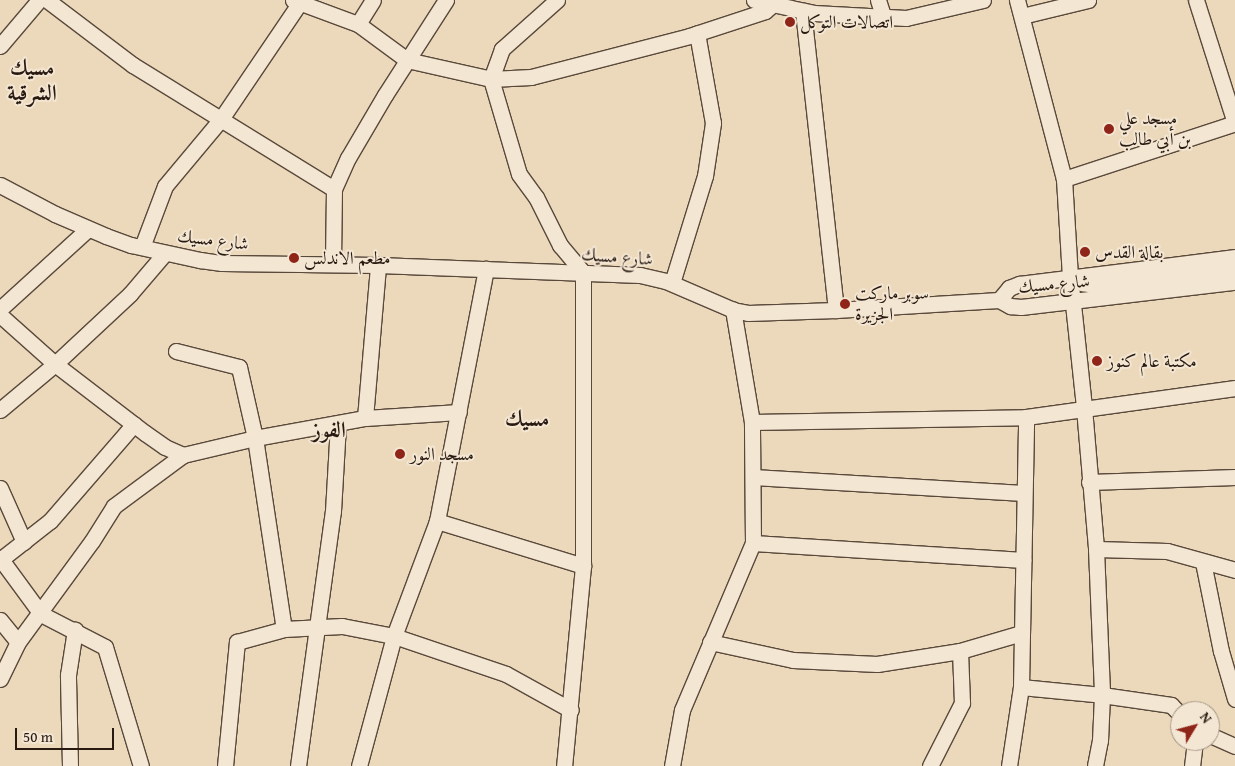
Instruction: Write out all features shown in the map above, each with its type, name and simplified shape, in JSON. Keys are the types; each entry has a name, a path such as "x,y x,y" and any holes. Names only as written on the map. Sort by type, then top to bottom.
{"street":[{"path":"0,46 39,0"},
{"path":"47,0 66,5 133,65 334,189"},
{"path":"358,24 373,0"},
{"path":"333,264 334,189 348,158 407,60 446,0"},
{"path":"557,0 502,49 491,79 519,174 536,197 560,246 583,272 582,566 571,710 564,766"},
{"path":"754,0 803,11 884,18 906,18 966,2 983,0"},
{"path":"878,0 884,18"},
{"path":"1017,0 1064,179 1072,302 1084,408 1096,549 1102,695 1100,740 1095,766"},
{"path":"1022,16 1088,0"},
{"path":"1064,179 1235,123 1196,0"},
{"path":"142,248 165,186 221,120 296,2 358,24 407,60 491,79 531,77 697,33 765,11 773,4"},
{"path":"803,11 836,310"},
{"path":"672,283 705,176 713,123 697,33"},
{"name":"شارع مسيك","path":"0,185 41,207 88,228 142,248 222,264 378,265 640,275 672,283 732,310 748,313 836,310 999,300 1004,304 1016,307 1235,282"},
{"path":"0,309 88,228"},
{"path":"0,410 55,364 130,294 165,253"},
{"path":"999,300 1004,292 1014,285 1070,276 1235,257"},
{"path":"365,418 378,265"},
{"path":"359,766 394,636 437,521 486,269"},
{"path":"1070,276 1082,283 1095,285 1235,269"},
{"path":"672,766 682,710 753,543 752,422 732,310"},
{"path":"0,316 55,364 165,447 183,455"},
{"path":"176,351 240,367 255,438 284,629"},
{"path":"752,422 1026,417 1235,388"},
{"path":"0,679 18,642 92,541 114,506 183,455 255,438 365,418 459,412"},
{"path":"1009,766 1021,687 1026,417"},
{"path":"298,766 332,511 338,423"},
{"path":"134,424 50,521 0,560 39,611 105,647 139,764"},
{"path":"752,477 1024,493"},
{"path":"1089,482 1235,477"},
{"path":"0,488 24,542"},
{"path":"437,521 582,566"},
{"path":"753,543 1023,560"},
{"path":"1096,549 1167,551 1235,570"},
{"path":"1203,562 1221,651 1235,699"},
{"path":"0,620 18,642"},
{"path":"225,766 237,642 284,629 342,626 394,636 506,674 571,710"},
{"path":"70,766 68,675 75,630"},
{"path":"710,642 793,660 877,664 960,652 1021,633"},
{"path":"930,766 962,703 960,652"},
{"path":"1021,687 1102,695 1170,705"},
{"path":"1220,739 1235,746"},
{"path":"1192,766 1194,751"}],"place":[{"name":"اتصالات التوكل","path":"790,22"},
{"name":"مسجد علي بن أبي طالب","path":"1109,129"},
{"name":"بقالة القدس","path":"1085,252"},
{"name":"مطعم الاندلس","path":"294,258"},
{"name":"سوبر ماركت الجزيرة","path":"845,304"},
{"name":"مكتبة عالم كنوز","path":"1097,361"},
{"name":"مسجد النور","path":"400,454"}],"district":[{"name":"مسيك الشرقية","path":"32,80"},
{"name":"مسيك","path":"527,419"},
{"name":"الفوز","path":"329,430"}]}
